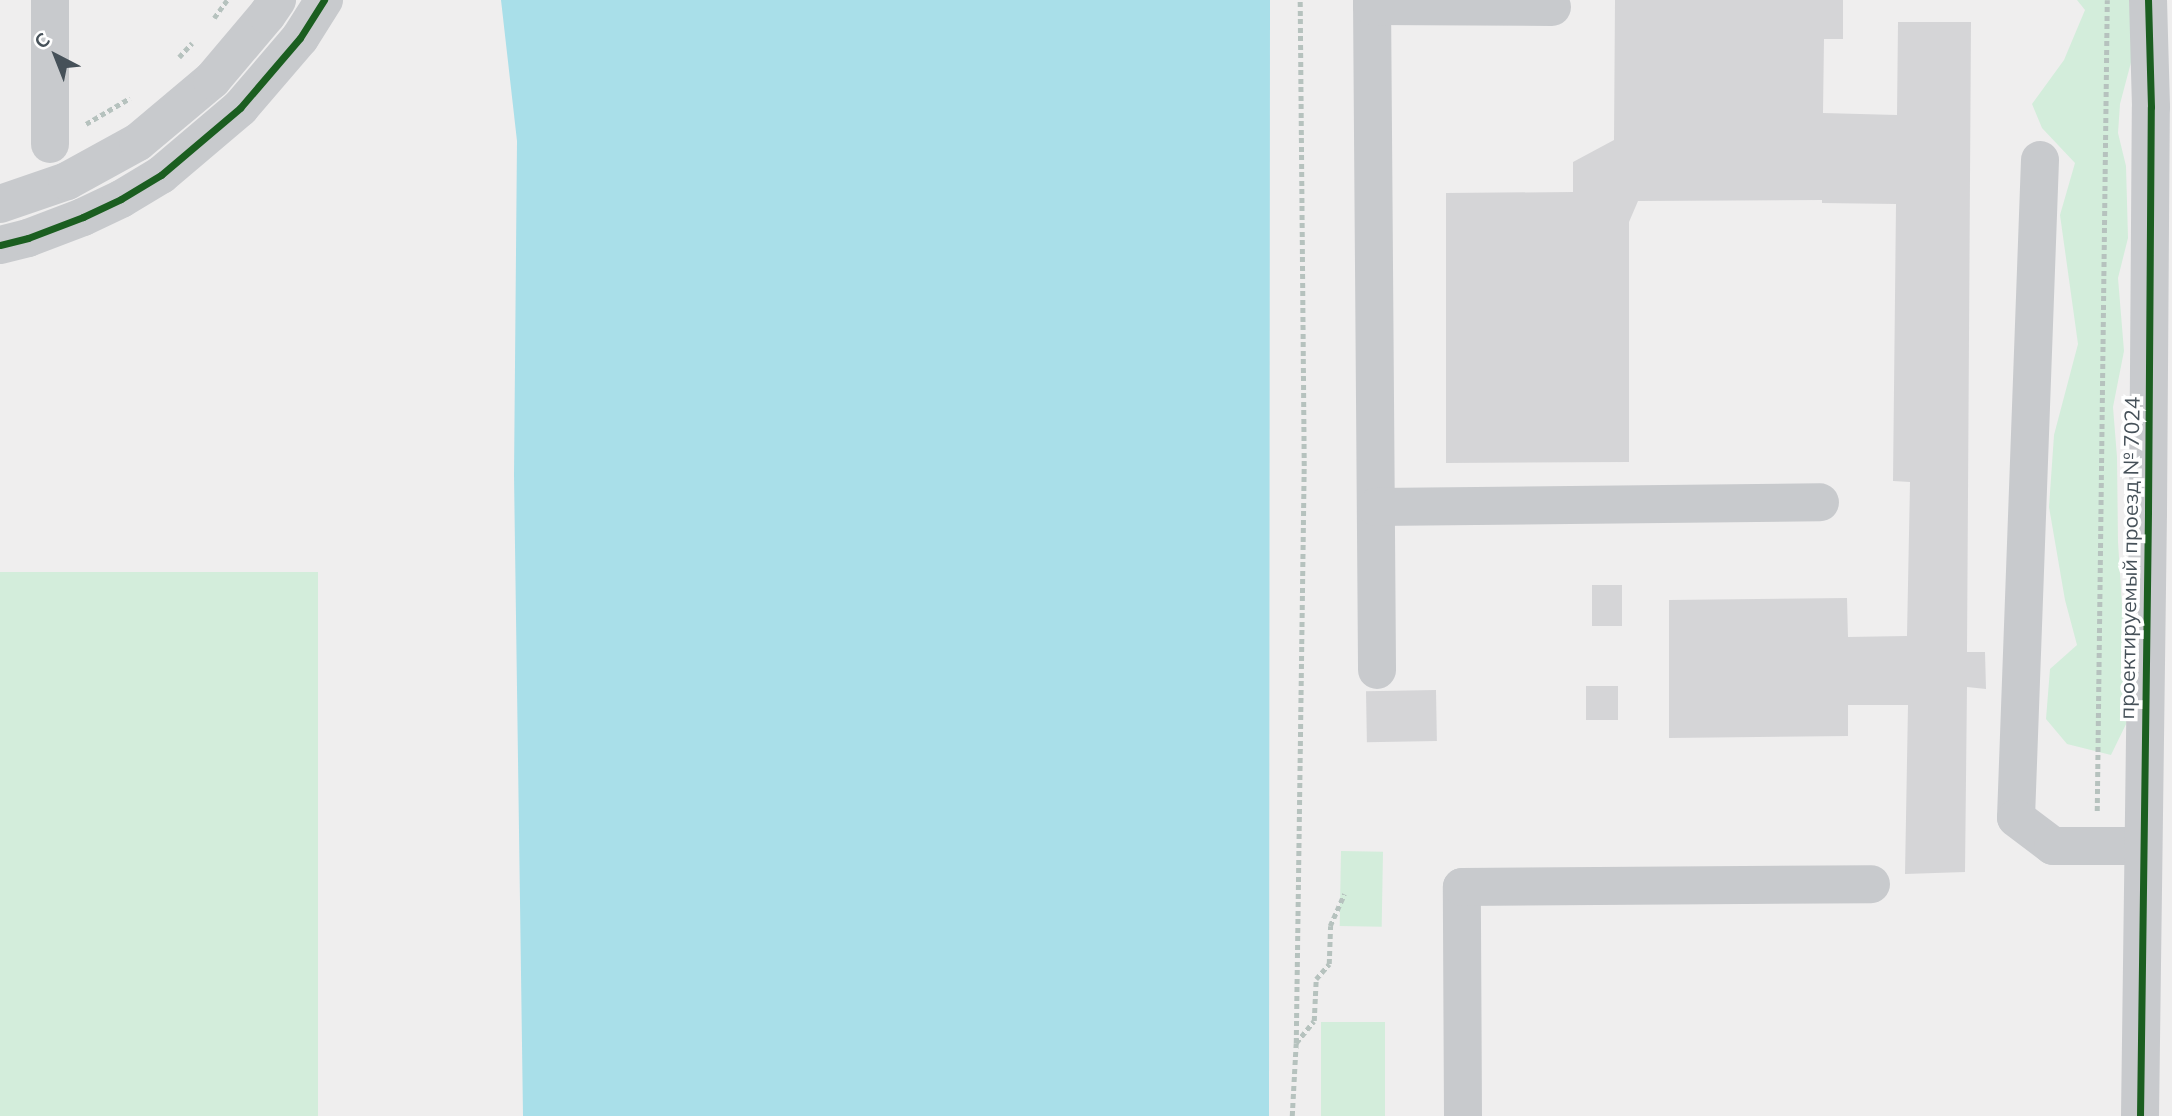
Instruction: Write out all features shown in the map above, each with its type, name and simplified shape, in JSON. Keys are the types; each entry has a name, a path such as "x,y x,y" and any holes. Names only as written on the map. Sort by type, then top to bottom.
{"street":[{"path":"50,0 50,144"},
{"path":"0,204 67,181 138,142 212,80 277,0"},
{"path":"0,245 28,239 121,199 188,154 240,108 270,75 300,38 324,0"},
{"name":"проектируемый проезд № 7024","path":"2140,1116 2157,951 2143,846 2160,512 2161,107 2148,0"},
{"path":"1377,670 1372,3 1552,8"},
{"path":"2040,160 2016,818 2053,846 2143,846"},
{"path":"1376,507 1820,502"},
{"path":"1463,1116 1462,887 1871,884"}],"path":[{"path":"211,21 227,0"},
{"path":"1293,1116 1304,466 1300,0"},
{"path":"2096,845 2107,0"},
{"path":"176,60 194,41"},
{"path":"50,144 134,95"},
{"path":"1296,1043 1314,1021 1316,979 1329,964 1331,926 1344,894"}],"green space":[{"path":"2077,0 2129,0 2134,51 2120,104 2118,133 2126,166 2128,238 2118,278 2124,351 2113,407 2129,718 2111,755 2067,744 2046,719 2050,669 2077,645 2065,600 2049,507 2054,435 2078,344 2060,215 2075,163 2042,128 2032,104 2064,60 2085,10"},
{"path":"0,572 318,572 318,1116 0,1116"},
{"path":"1341,851 1383,852 1382,927 1340,926"},
{"path":"1321,1022 1385,1022 1385,1116 1321,1116"}],"water":[{"path":"501,0 1270,0 1269,1116 523,1116 514,475 517,141"}],"building":[{"path":"1615,0 1843,0 1843,39 1824,39 1823,113 1897,115 1898,22 1971,22 1967,652 1985,652 1986,689 1967,687 1965,872 1905,874 1908,705 1848,705 1848,736 1669,738 1669,600 1847,598 1848,637 1907,636 1910,482 1893,481 1896,204 1822,203 1822,200 1638,201 1629,222 1629,462 1446,463 1446,193 1573,192 1573,162 1614,140"},
{"path":"1592,585 1622,585 1622,626 1592,626"},
{"path":"1586,686 1618,686 1618,720 1586,720"},
{"path":"1436,690 1437,741 1367,742 1366,691"}],"cycle path":[{"path":"0,245 28,238 83,217 121,199 161,175 240,108 300,38 324,0"},
{"path":"2140,1116 2151,107 2148,0"}]}
